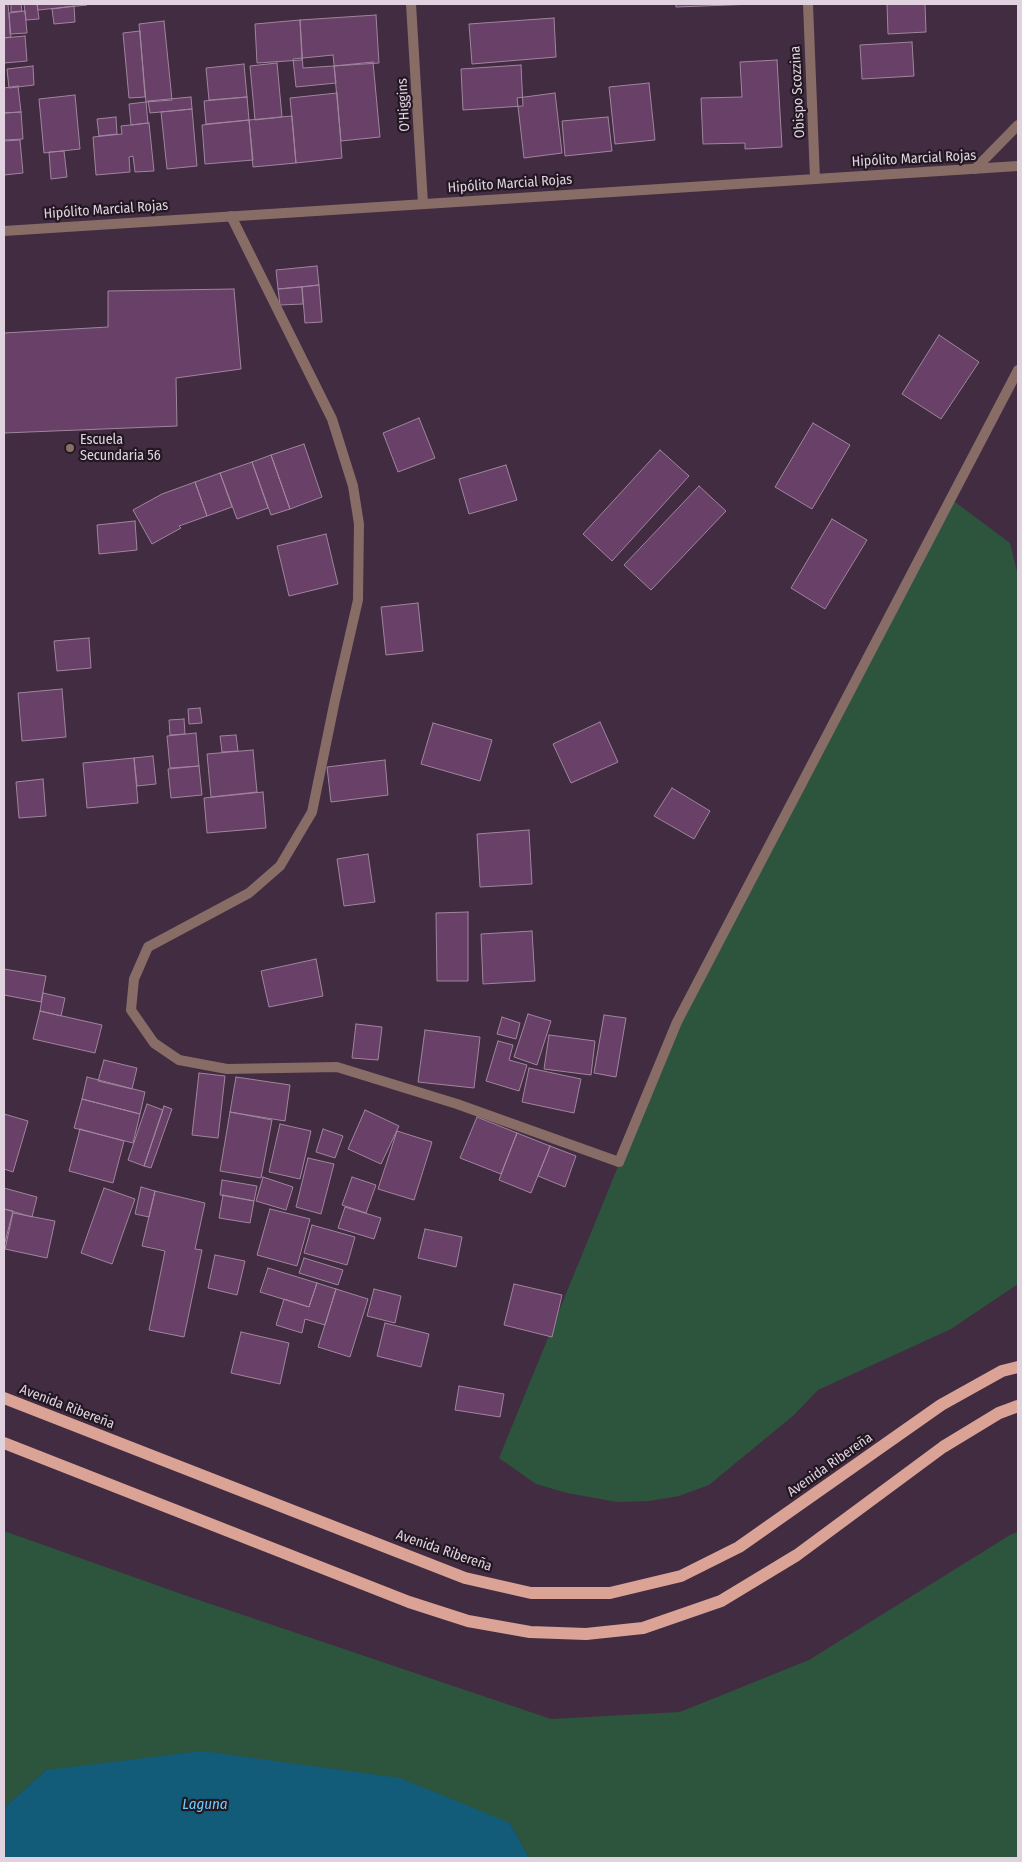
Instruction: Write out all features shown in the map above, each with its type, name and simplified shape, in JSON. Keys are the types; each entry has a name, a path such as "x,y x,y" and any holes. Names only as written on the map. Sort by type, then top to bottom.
{"main road":[{"name":"Avenida Ribereña","path":"4,1398 465,1578 531,1593 610,1594 681,1576 739,1547 941,1405 1002,1372 1018,1366"},
{"path":"4,1443 390,1595 434,1610 468,1621 530,1632 586,1634 642,1628 721,1601 797,1555 943,1447 999,1413 1018,1406"}],"street":[{"name":"O'Higgins","path":"411,4 423,204"},
{"name":"Obispo Scozzina","path":"808,4 815,179"},
{"path":"975,169 1018,125"},
{"name":"Hipólito Marcial Rojas","path":"4,231 1018,166"},
{"path":"230,216 332,419 353,486 359,524 358,600 312,812 280,866 249,893 148,947 134,980 131,1010 154,1043 180,1060 227,1069 337,1067 458,1104 619,1162 676,1022 1018,370"}],"green space":[{"path":"951,499 1010,543 1018,576 1018,1284 951,1329 818,1390 794,1415 709,1485 679,1496 649,1501 617,1502 567,1493 536,1484 499,1458 677,1022"},
{"path":"4,1531 187,1596 551,1719 680,1712 809,1660 1010,1535 1018,1532 1018,1858 529,1858 510,1823 46,1770 4,1808"}],"water":[{"name":"Laguna","path":"202,1751 400,1778 510,1823 529,1858 4,1858 4,1808 46,1770"}],"building":[{"path":"4,4 8,4 11,37 4,38"},
{"path":"11,4 21,4 22,11 11,12"},
{"path":"24,4 37,4 39,19 26,20"},
{"path":"37,4 87,4 87,5 38,10"},
{"path":"676,4 756,4 676,7"},
{"path":"887,4 925,4 926,32 888,34"},
{"path":"74,6 75,22 54,24 52,9"},
{"path":"25,11 27,33 10,34 9,13"},
{"path":"376,15 379,63 303,68 300,20"},
{"path":"554,18 556,57 472,64 469,24"},
{"path":"300,20 302,60 257,63 255,24"},
{"path":"164,21 172,100 146,102 139,24"},
{"path":"140,31 145,97 129,98 123,33"},
{"path":"25,36 27,61 4,63 4,38"},
{"path":"912,42 914,76 862,79 860,45"},
{"path":"333,55 336,83 296,87 293,59"},
{"path":"777,60 782,147 745,149 745,143 703,144 701,98 742,97 740,62"},
{"path":"373,62 380,137 341,141 334,66"},
{"path":"277,63 282,117 255,120 250,66"},
{"path":"244,64 247,97 209,100 206,68"},
{"path":"521,65 523,106 463,110 461,69"},
{"path":"33,66 34,85 9,88 7,69"},
{"path":"649,83 655,140 615,144 609,87"},
{"path":"18,86 21,112 4,113 4,88"},
{"path":"337,93 342,158 296,163 290,98"},
{"path":"555,93 562,153 524,158 517,98"},
{"path":"75,95 80,149 44,153 39,99"},
{"path":"191,97 192,109 150,113 148,101"},
{"path":"247,97 249,120 206,124 204,101"},
{"path":"146,102 148,123 131,125 129,104"},
{"path":"192,109 197,166 167,169 161,112"},
{"path":"21,112 23,139 4,140 4,113"},
{"path":"292,116 296,163 253,167 249,120"},
{"path":"116,117 117,134 99,136 97,119"},
{"path":"608,117 612,151 565,156 562,121"},
{"path":"249,120 253,160 205,164 202,125"},
{"path":"149,123 154,171 135,172 133,156 129,157 130,172 96,175 93,137 122,134 121,126"},
{"path":"20,140 23,173 4,175 4,141"},
{"path":"64,151 67,177 51,179 49,152"},
{"path":"317,266 319,285 278,289 276,270"},
{"path":"319,285 322,322 305,323 302,287"},
{"path":"302,287 303,304 280,305 278,289"},
{"name":"Escuela Secundaria 56","path":"234,289 241,369 176,378 177,426 4,433 4,333 108,327 108,291"},
{"path":"939,335 979,362 941,419 902,394"},
{"path":"419,418 435,458 398,472 383,433"},
{"path":"813,423 850,445 812,509 775,487"},
{"path":"304,444 322,497 290,509 271,455"},
{"path":"660,450 689,476 612,561 583,534"},
{"path":"271,455 290,509 271,515 252,462"},
{"path":"252,462 268,508 237,519 220,473"},
{"path":"506,465 517,500 469,514 459,479"},
{"path":"220,473 232,507 207,516 195,482"},
{"path":"195,482 207,516 179,526 181,528 152,544 133,510 162,494"},
{"path":"699,486 726,511 651,590 624,565"},
{"path":"832,519 867,540 825,609 791,588"},
{"path":"135,521 137,550 99,554 97,525"},
{"path":"326,534 338,584 289,596 277,546"},
{"path":"418,603 423,651 386,655 381,607"},
{"path":"89,638 91,668 57,671 54,641"},
{"path":"62,689 66,737 22,741 18,693"},
{"path":"200,708 202,723 189,724 188,709"},
{"path":"184,719 185,734 170,735 169,720"},
{"path":"600,722 618,762 571,783 553,744"},
{"path":"433,723 492,740 480,781 421,764"},
{"path":"196,733 199,766 170,768 167,736"},
{"path":"236,735 238,751 222,752 220,736"},
{"path":"253,750 257,792 211,797 207,754"},
{"path":"153,756 156,784 137,786 134,758"},
{"path":"134,758 138,803 87,808 83,763"},
{"path":"385,760 388,795 331,802 327,767"},
{"path":"199,766 202,795 171,798 168,769"},
{"path":"43,779 46,816 19,818 16,782"},
{"path":"672,788 710,811 694,839 654,816"},
{"path":"263,792 266,828 207,833 204,798"},
{"path":"529,830 532,884 480,887 477,834"},
{"path":"368,854 375,902 344,906 337,859"},
{"path":"468,912 468,981 437,981 436,913"},
{"path":"532,931 535,981 483,984 481,934"},
{"path":"316,959 323,996 269,1007 261,971"},
{"path":"4,969 46,976 41,1002 4,995"},
{"path":"43,993 65,998 61,1016 40,1011"},
{"path":"40,1011 102,1025 95,1053 33,1039"},
{"path":"528,1014 551,1021 537,1065 514,1057"},
{"path":"604,1015 626,1018 616,1077 594,1073"},
{"path":"502,1017 520,1023 516,1039 497,1034"},
{"path":"356,1024 382,1027 378,1060 352,1058"},
{"path":"425,1030 480,1037 474,1088 418,1082"},
{"path":"549,1035 595,1041 591,1075 544,1069"},
{"path":"498,1041 513,1045 509,1060 527,1065 519,1091 486,1081"},
{"path":"104,1060 137,1068 132,1089 98,1081"},
{"path":"529,1068 581,1079 574,1113 522,1102"},
{"path":"199,1073 225,1076 218,1138 192,1135"},
{"path":"87,1077 145,1092 140,1114 82,1099"},
{"path":"236,1077 290,1085 285,1121 230,1112"},
{"path":"82,1099 140,1114 133,1143 74,1128"},
{"path":"147,1104 163,1110 144,1166 128,1160"},
{"path":"164,1106 172,1109 151,1168 144,1166"},
{"path":"365,1110 399,1126 381,1164 348,1149"},
{"path":"230,1112 272,1120 261,1178 220,1171"},
{"path":"4,1114 28,1121 13,1172 4,1169"},
{"path":"477,1117 517,1133 501,1174 460,1158"},
{"path":"280,1124 311,1131 300,1179 269,1172"},
{"path":"80,1129 124,1141 113,1183 69,1171"},
{"path":"323,1129 343,1136 335,1158 316,1152"},
{"path":"397,1131 432,1142 414,1200 378,1189"},
{"path":"517,1133 550,1146 531,1193 499,1180"},
{"path":"550,1146 576,1156 565,1187 538,1176"},
{"path":"308,1158 334,1164 321,1214 296,1207"},
{"path":"263,1177 293,1187 286,1210 256,1201"},
{"path":"352,1177 376,1185 366,1213 342,1205"},
{"path":"222,1180 257,1186 254,1201 220,1195"},
{"path":"141,1187 155,1191 149,1217 135,1214"},
{"path":"4,1188 37,1197 32,1217 4,1209"},
{"path":"104,1188 135,1199 112,1264 81,1253"},
{"path":"155,1191 205,1203 195,1249 202,1250 184,1337 149,1330 165,1251 142,1246"},
{"path":"223,1195 254,1201 250,1223 219,1218"},
{"path":"345,1207 381,1218 374,1239 338,1228"},
{"path":"4,1209 13,1211 4,1246"},
{"path":"270,1209 310,1219 297,1266 257,1255"},
{"path":"13,1213 55,1221 47,1258 5,1249"},
{"path":"312,1225 355,1237 347,1265 304,1253"},
{"path":"425,1229 462,1237 456,1267 418,1258"},
{"path":"215,1255 245,1261 237,1295 208,1288"},
{"path":"304,1258 343,1270 338,1285 299,1273"},
{"path":"268,1268 317,1283 309,1307 260,1292"},
{"path":"317,1283 336,1289 325,1325 305,1319 302,1333 276,1325 284,1299 309,1307"},
{"path":"514,1284 562,1295 552,1337 504,1325"},
{"path":"336,1289 368,1299 350,1357 318,1347"},
{"path":"374,1289 401,1296 395,1323 367,1316"},
{"path":"385,1323 429,1334 421,1367 377,1356"},
{"path":"241,1332 289,1343 280,1384 231,1373"},
{"path":"459,1386 504,1394 500,1417 455,1410"}],"place":[{"name":"Escuela Secundaria 56","path":"70,448"}]}
